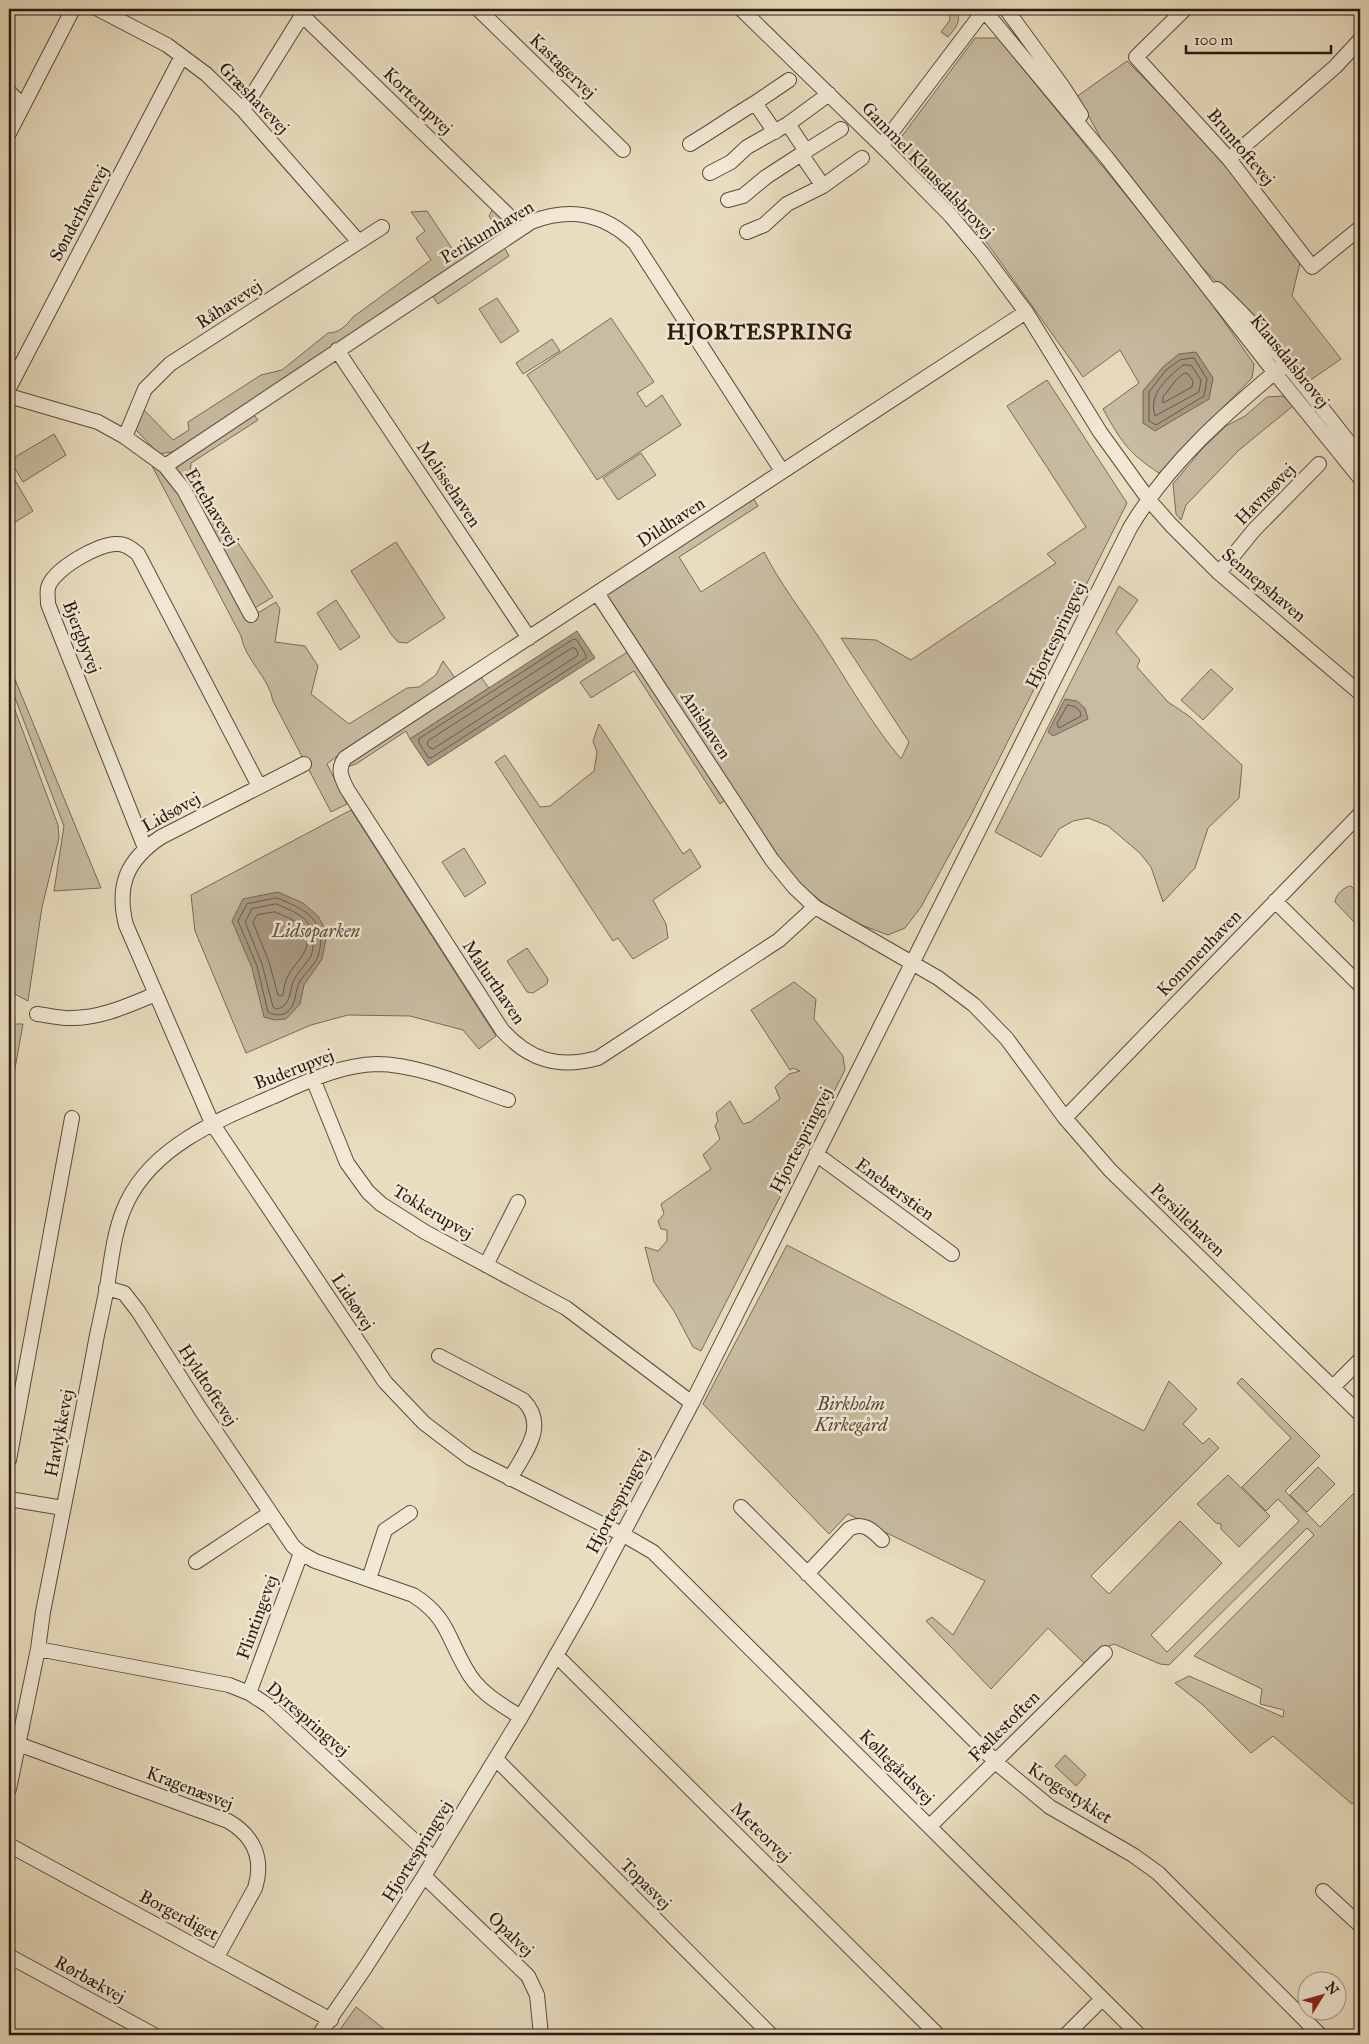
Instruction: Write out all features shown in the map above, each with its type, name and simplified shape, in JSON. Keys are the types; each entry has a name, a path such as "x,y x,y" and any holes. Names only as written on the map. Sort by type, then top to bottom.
{"street":[{"path":"9,133 73,9"},
{"name":"Græshavevej","path":"98,9 167,45 206,74 243,110 359,242"},
{"name":"Kastagervej","path":"478,9 623,150"},
{"name":"Gammel Klausdalsbrovej","path":"741,9 882,145 951,216 982,253 1026,312 1100,432 1149,500"},
{"path":"882,145 984,9"},
{"name":"Klausdalsbrovej","path":"984,9 1107,158 1274,372 1360,478"},
{"name":"Klausdalsbrovej","path":"1006,9 1063,86 1107,158"},
{"name":"Bruntoftevej","path":"1185,9 1136,57 1230,159 1312,267 1360,228"},
{"path":"243,110 304,12"},
{"name":"Korterupvej","path":"304,12 508,215"},
{"path":"1230,159 1335,67 1360,40"},
{"name":"Sønderhavevej","path":"9,388 182,56"},
{"path":"690,144 789,80"},
{"path":"9,92 23,106"},
{"path":"710,173 730,162 747,147 788,124 829,94"},
{"path":"756,103 775,132"},
{"path":"788,124 822,186"},
{"path":"728,200 743,196 766,177 841,129"},
{"path":"747,232 769,222 787,204 822,186 862,158"},
{"name":"Perikumhaven","path":"165,466 531,222 547,216 561,214 586,215 605,221 621,230 634,243 782,471"},
{"name":"Råhavevej","path":"125,436 146,389 170,364 382,227"},
{"name":"Klausdalsbrovej","path":"1193,266 1242,312 1286,363 1355,450 1360,460"},
{"name":"Dildhaven","path":"340,765 345,758 1026,312"},
{"name":"Melissehaven","path":"337,350 529,638"},
{"name":"Hjortespringvej","path":"319,2035 331,2020 424,1876 521,1717 692,1404 1130,528 1164,478 1205,433 1286,363"},
{"name":"Ettehavevej","path":"9,396 98,422 125,436 165,466 184,490 251,615"},
{"name":"Havnsøvej","path":"1219,573 1254,530 1319,464"},
{"name":"Sennepshaven","path":"1149,500 1219,573 1360,693"},
{"name":"Bjergbyvej","path":"145,848 48,604 48,588 53,577 62,569 103,545 117,544 129,546 138,554 259,786"},
{"name":"Anishaven","path":"596,593 767,852 786,877 815,907"},
{"name":"Lidsøvej","path":"304,764 259,786 145,848 127,872 122,895 122,910 129,933 212,1123 385,1382 424,1423 470,1458 622,1534"},
{"name":"Malurthaven","path":"340,765 340,774 347,789 502,1030 520,1047 538,1058 568,1063 598,1058 772,944 796,926 815,907"},
{"name":"Kommenhaven","path":"1065,1118 1360,814"},
{"path":"1275,901 1360,985"},
{"path":"815,907 913,964"},
{"name":"Persillehaven","path":"913,964 938,978 974,1005 1007,1039 1065,1118 1110,1170 1360,1414"},
{"path":"37,1014 72,1018 91,1016 115,1010 156,994"},
{"name":"Buderupvej","path":"212,1123 313,1078 358,1066 379,1064 419,1070 508,1100"},
{"name":"Tokkerupvej","path":"313,1078 347,1162 368,1192 395,1215 566,1308 692,1404"},
{"path":"9,1460 72,1118"},
{"name":"Havlykkevej","path":"9,1789 38,1649 43,1612 116,1228 132,1194 144,1175 160,1160 212,1123"},
{"name":"Enebærstien","path":"816,1154 952,1254"},
{"name":"Tokkerupvej","path":"486,1265 518,1202"},
{"name":"Hyldtoftevej","path":"106,1288 124,1293 138,1311 286,1538 301,1553 315,1560 413,1595 434,1610 449,1632 466,1670 477,1685 488,1696 521,1717"},
{"path":"439,1356 524,1400 530,1407 536,1425 534,1435 510,1479"},
{"path":"1333,1387 1360,1360"},
{"path":"9,1499 63,1508"},
{"name":"Krogestykket","path":"741,1507 994,1762 1050,1807 1133,1855 1158,1873 1320,2035"},
{"path":"196,1562 270,1513"},
{"path":"369,1580 385,1530 410,1513"},
{"path":"807,1574 849,1529 868,1527 882,1540"},
{"name":"Køllegårdsvej","path":"622,1534 654,1552 1139,2035"},
{"name":"Flintingevej","path":"249,1694 301,1553"},
{"name":"Dyrespringvej","path":"38,1649 229,1685 249,1694 269,1706 434,1859"},
{"name":"Fællestoften","path":"930,1826 1105,1653"},
{"name":"Meteorvej","path":"556,1655 938,2035"},
{"name":"Kragenæsvej","path":"18,1744 228,1821 247,1835 257,1855 258,1878 255,1888 217,1957"},
{"name":"Topasvej","path":"496,1759 771,2035"},
{"name":"Borgerdiget","path":"9,1845 331,2020"},
{"name":"Opalvej","path":"424,1876 528,1976 537,1995 541,2035"},
{"path":"1323,1891 1360,1925"},
{"name":"Rørbækvej","path":"9,1956 154,2035"},
{"path":"1066,2035 1102,1999"}],"green space":[{"path":"946,9 956,9 958,14 956,27 948,37 941,32 950,20 949,12"},
{"path":"975,38 998,38 1195,280 1254,364 1252,378 1159,473 1126,446 1103,409 1139,383 1120,350 1083,377 987,243 900,148 899,140"},
{"path":"1127,61 1210,145 1300,263 1292,296 1341,359 1309,381 1246,310 1194,260 1107,150 1086,111 1076,97"},
{"path":"493,209 513,231 177,451 159,454 136,430 143,409 173,440 189,430 188,422 261,375 282,370 328,333 336,332 342,328 353,317 431,260 416,238 425,231 411,212 427,211 455,253 495,225 489,216"},
{"path":"504,247 509,256 438,304 432,295"},
{"path":"497,298 519,331 501,343 479,309"},
{"path":"611,318 654,382 637,393 646,407 662,395 681,425 597,480 527,375"},
{"path":"552,339 560,351 523,374 516,363"},
{"path":"1047,380 1127,503 971,815 921,907 905,928 888,935 843,918 808,891 774,856 734,793 720,804 634,671 591,698 580,682 637,646 608,602 606,593 752,496 758,506 679,557 701,592 764,552 869,716 901,759 909,742 841,638 876,640 911,660 1056,563 1047,554 1086,527 1007,406"},
{"path":"1283,396 1293,406 1239,450 1186,505 1181,520 1176,514 1173,484 1202,449 1226,426 1245,416 1267,397"},
{"path":"251,411 258,420 191,463 190,475 203,489 273,597 253,609 172,465"},
{"path":"54,434 66,455 23,482 10,460"},
{"path":"641,453 656,475 618,500 603,478"},
{"path":"150,462 162,470 180,491 250,618 276,602 280,609 275,642 305,646 318,666 311,694 349,724 407,688 419,687 436,675 443,661 455,678 473,666 489,688 410,739 406,731 356,764 344,768 337,756 327,764 347,804 331,812 273,701 267,684 247,653 241,636"},
{"path":"9,470 33,511 9,526"},
{"path":"396,542 445,618 407,643 398,642 391,634 351,571"},
{"path":"1119,586 1138,600 1116,632 1140,660 1137,667 1168,702 1189,716 1242,765 1239,798 1208,828 1195,868 1163,902 1151,867 1140,853 1108,826 1088,818 1073,821 1059,829 1041,857 995,832"},
{"path":"336,600 360,637 340,650 317,613"},
{"path":"9,662 101,888 54,891 64,826 9,682"},
{"path":"1211,669 1233,689 1203,720 1181,700"},
{"path":"9,694 58,825 59,838 42,907 28,1001 9,991"},
{"path":"599,724 683,854 690,849 701,867 653,900 666,924 668,938 633,959 618,938 613,941 495,762 505,755 540,807 550,806 594,771 597,752 593,741"},
{"name":"Lidsøparken","path":"351,810 496,1036 479,1049 463,1030 410,1016 348,1015 311,1025 246,1053 195,931 191,895"},
{"path":"464,848 486,883 465,897 442,862"},
{"path":"1351,886 1360,895 1360,918 1355,923 1335,902 1341,891"},
{"path":"527,948 548,979 547,984 533,993 527,992 507,961"},
{"path":"794,982 816,999 814,1019 843,1056 845,1070 701,1351 693,1347 674,1311 654,1282 645,1247 658,1251 667,1241 667,1230 661,1229 658,1221 664,1214 661,1204 711,1169 703,1155 720,1139 715,1126 718,1121 716,1113 730,1101 743,1124 750,1122 780,1099 775,1087 789,1074 800,1071 793,1068 790,1070 751,1010"},
{"path":"13,1024 23,1024 9,1102 9,1043"},
{"name":"Birkholm Kirkegård","path":"787,1245 1144,1431 1169,1381 1197,1409 1183,1424 1203,1444 1209,1438 1219,1448 1091,1576 1109,1594 1180,1521 1222,1563 1151,1635 1167,1652 1299,1521 1278,1499 1266,1511 1242,1487 1291,1438 1237,1383 1242,1378 1320,1456 1285,1491 1320,1527 1360,1487 1360,1796 1352,1804 1273,1736 1251,1753 1203,1705 1175,1683 1189,1676 1283,1717 1284,1710 1260,1704 1262,1689 1194,1656 1314,1535 1307,1528 1169,1665 1160,1664 1114,1644 1097,1651 1085,1664 1048,1628 991,1689 926,1621 932,1617 953,1635 985,1581 848,1514 829,1534 703,1404"},
{"path":"1318,1467 1335,1484 1307,1512 1290,1495"},
{"path":"1228,1475 1270,1516 1239,1547 1221,1529 1221,1524 1216,1523 1197,1504"},
{"path":"1065,1755 1086,1775 1076,1786 1055,1766"},
{"path":"356,2007 392,2035 336,2035"}],"water":[{"path":"1196,352 1213,378 1209,399 1155,431 1143,423 1143,391 1163,367 1179,354"},
{"path":"577,631 595,658 428,766 410,739"},
{"path":"1065,699 1077,701 1085,708 1088,719 1053,736 1048,732"},
{"path":"278,892 303,903 318,916 327,933 322,959 304,985 300,1004 286,1019 275,1020 264,1017 252,968 232,921 243,899"}],"district":[{"name":"HJORTESPRING","path":"760,331"}]}
